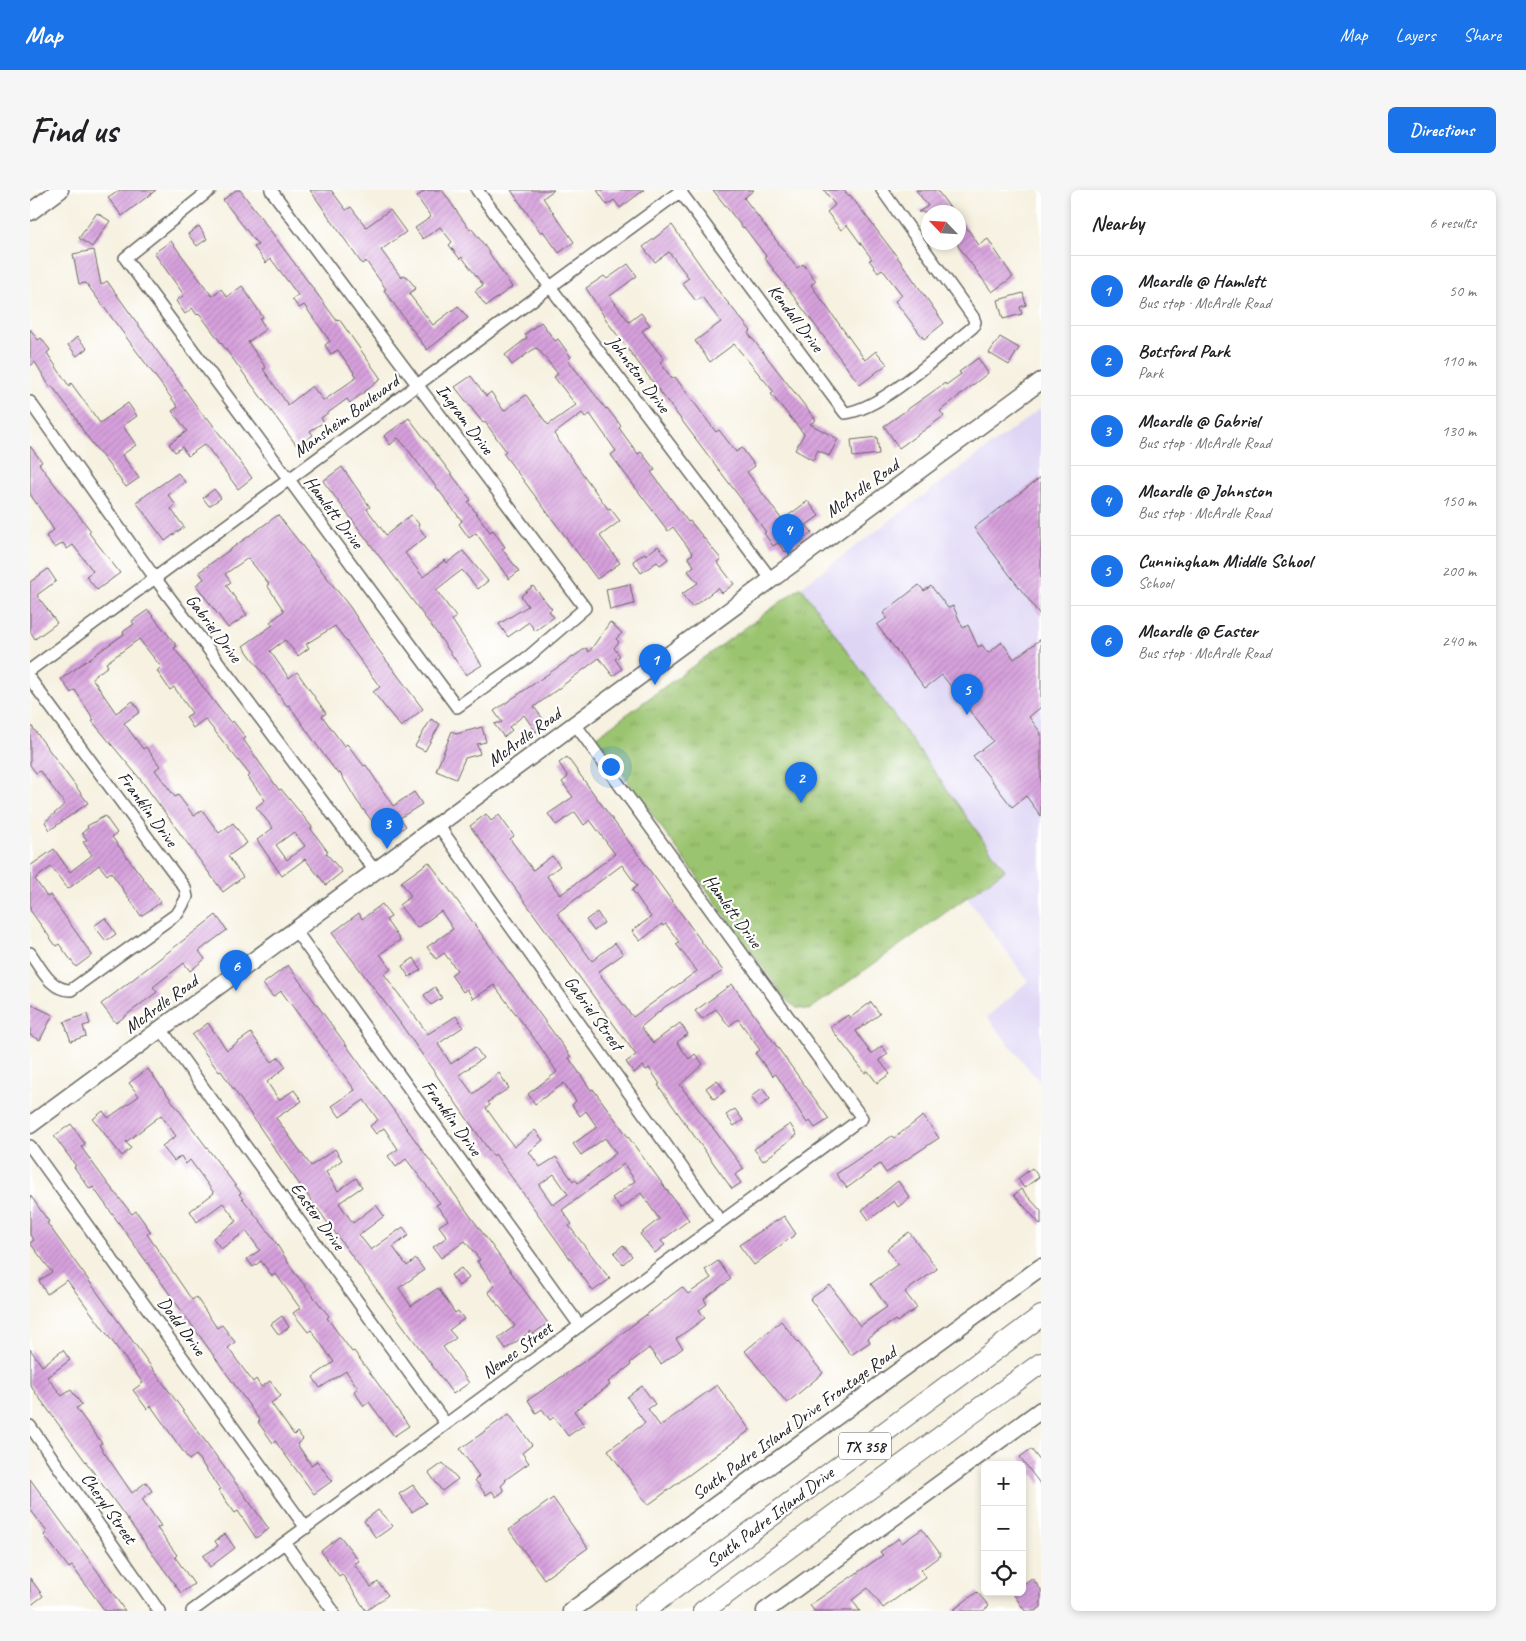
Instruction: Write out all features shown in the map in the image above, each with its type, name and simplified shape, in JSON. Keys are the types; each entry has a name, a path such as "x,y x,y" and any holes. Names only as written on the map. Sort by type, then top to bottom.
{"highway":[{"name":"South Padre Island Drive","path":"644,1611 1041,1316"},
{"name":"South Padre Island Drive","path":"703,1611 1041,1363"},
{"path":"1001,1393 1041,1379"},
{"path":"637,1611 690,1577"}],"main road":[{"path":"30,212 60,190"},
{"name":"McArdle Road","path":"30,1125 1041,381"},
{"name":"South Padre Island Drive Frontage Road","path":"571,1611 1041,1267"},
{"path":"765,1611 1041,1410"}],"street":[{"name":"Hamlett Drive","path":"210,190 126,258 457,707 528,657"},
{"name":"Ingram Drive","path":"271,190 585,608 528,657"},
{"name":"Johnston Drive","path":"477,190 771,580"},
{"name":"Mansheim Boulevard","path":"30,670 680,190"},
{"name":"Kendall Drive","path":"680,190 844,413 858,411 903,383 973,327 975,322 882,190"},
{"name":"Gabriel Drive","path":"30,402 155,578 375,871"},
{"name":"Franklin Drive","path":"30,679 185,888 187,897 178,912 78,986 66,990 52,983 30,954"},
{"name":"Hamlett Drive","path":"575,724 862,1118"},
{"name":"Gabriel Street","path":"438,825 721,1222"},
{"name":"Franklin Drive","path":"295,930 580,1326"},
{"name":"Easter Drive","path":"161,1029 446,1424"},
{"name":"Nemec Street","path":"192,1611 862,1118"},
{"name":"Dodd Drive","path":"30,1146 306,1528"},
{"name":"Cheryl Street","path":"30,1426 159,1611"},
{"path":"285,1543 333,1611"}],"shaded area":[{"path":"1041,408 1041,1084 987,1017 1028,981 967,898 1005,870 801,587"}],"green space":[{"path":"801,587 1005,870 809,1010 797,1008 788,1002 596,737"}],"building":[{"path":"120,190 156,190 122,216 108,198"},
{"path":"236,190 240,190 337,321 339,319 381,379 350,403 347,399 321,418 324,422 310,431 313,435 297,446 199,313 197,315 192,308 185,314 176,301 184,295 154,253 171,241 212,296 221,289 227,297 242,286 263,317 260,319 266,329 248,342 266,368 263,369 288,405 312,386 323,400 326,399 357,377 338,350 331,354 325,345 330,341 304,305 299,308 292,299 298,295 271,259 266,263 254,247 258,245 223,200"},
{"path":"310,190 331,190 346,210 351,207 366,227 390,210 406,232 381,250 401,277 405,275 416,288 409,294 433,325 458,306 468,318 427,350 384,290 386,289 366,261 362,264"},
{"path":"426,190 442,190 469,229 471,228 482,242 512,287 486,306 475,291 483,285 462,257 460,259 449,245 452,242 440,227 423,239 415,228 431,217 417,197"},
{"path":"511,190 554,190 543,198 574,242 559,253 543,231 541,233"},
{"path":"597,190 644,190 620,208 614,200 607,205"},
{"path":"713,190 754,190 744,198 797,268 803,264 816,281 811,285 865,360 876,351 887,364 860,385 764,257 766,256"},
{"path":"824,190 844,190 848,196 850,195 944,323 924,339 895,301 902,295 882,269 878,272 869,260 872,259 847,225 841,230 827,212 835,205"},
{"path":"916,190 937,190 948,205 927,205"},
{"path":"97,213 110,221 92,247 79,238"},
{"path":"672,225 720,293 751,331 748,333 816,420 810,424 838,439 829,456 818,450 813,460 795,450 804,434 771,394 774,392 734,344 710,362 695,341 721,322 702,297 696,301 682,283 689,278 669,252 655,262 643,247"},
{"path":"199,226 207,239 197,246 188,234"},
{"path":"966,227 979,245 988,239 1013,277 992,292 961,250 966,250"},
{"path":"94,250 101,285 107,281 205,418 207,417 252,478 238,489 205,444 188,456 182,447 175,452 169,444 187,431 172,411 178,407 86,283 79,284 73,254"},
{"path":"628,264 637,276 610,296 629,322 641,313 650,325 642,331 664,359 660,362 672,379 675,377 716,432 719,430 736,452 742,448 755,466 747,472 782,520 808,501 819,516 806,525 812,532 785,552 778,543 773,546 764,533 766,532 609,324 586,288 604,276 607,279"},
{"path":"1023,293 1026,305 1020,307 1022,314 1003,319 998,300"},
{"path":"541,322 555,341 558,339 571,357 568,360 621,426 619,428 638,454 641,452 655,470 651,472 688,522 690,521 721,559 717,562 734,584 722,593 718,588 692,607 682,594 698,583 688,571 694,566 688,557 693,554 673,527 668,531 611,455 616,451 590,414 585,417 582,413 554,434 608,509 610,508 620,521 600,536 620,563 597,579 503,453 506,451 485,422 483,423 455,387 471,376 486,396 491,392 504,411 526,395 548,425 576,405 554,377 558,374 538,349 535,348 512,365 505,355 527,338 525,334"},
{"path":"30,329 38,340 41,338 50,350 47,353 69,386 71,383 100,423 128,403 137,416 123,426 136,445 122,455 139,478 126,487 85,434 74,415 52,386 50,387 35,362 30,366"},
{"path":"77,337 87,348 77,356 68,345"},
{"path":"1000,337 1019,348 1009,365 989,353"},
{"path":"978,358 988,373 940,411 944,416 899,448 884,426 945,383 946,385 961,374 959,372"},
{"path":"409,418 471,500 468,502 490,532 493,530 505,547 502,549 519,571 509,579 476,533 469,538 459,524 462,521 405,446 398,438 390,445 384,436"},
{"path":"877,437 879,454 853,457 851,440"},
{"path":"30,446 42,462 39,464 91,531 89,533 120,573 97,590 86,576 93,571 73,545 67,549 63,543 55,548 46,536 54,530 30,494"},
{"path":"342,467 370,507 367,509 386,535 411,515 419,524 418,526 426,537 405,553 423,577 445,560 447,563 463,551 488,581 478,589 462,570 436,590 456,617 452,620 482,665 466,675 323,481"},
{"path":"178,473 185,482 168,495 176,505 171,509 184,527 165,541 136,502"},
{"path":"1041,477 1041,616 974,528"},
{"path":"214,489 221,498 209,506 203,498"},
{"path":"278,515 350,607 374,644 423,709 401,727 373,692 380,687 335,626 306,644 309,648 298,656 285,640 270,651 289,678 297,672 326,713 322,716 344,746 347,744 364,766 366,765 393,806 414,792 422,804 400,818 406,826 387,841 357,801 340,773 338,774 289,705 287,706 243,646 273,625 270,622 284,611 267,585 269,584 248,558 225,574 231,582 226,585 247,615 228,628 196,585 204,579 199,572"},
{"path":"658,546 668,559 660,565 657,562 641,573 633,561 645,553 646,555"},
{"path":"48,569 56,581 37,595 57,623 35,639 30,631 30,582"},
{"path":"630,584 634,604 610,610 606,589"},
{"path":"919,585 924,591 931,586 948,608 953,606 963,628 968,625 978,647 982,645 988,653 1002,642 1014,659 1041,639 1041,707 1029,717 1041,733 1041,816 1026,796 1012,807 973,756 993,741 942,675 925,688 877,625 887,618 883,613"},
{"path":"533,586 552,609 549,611 554,617 535,631 529,622 508,637 499,624 528,606 521,596"},
{"path":"148,610 177,646 174,648 215,703 231,723 233,721 246,738 243,739 279,790 281,789 312,827 311,829 328,852 326,853 342,872 326,885 305,859 282,876 257,840 273,828 256,807 265,800 248,777 250,775 205,719 193,728 186,717 192,713 174,687 170,690 157,671 161,667 139,639 106,663 108,666 92,678 116,713 133,701 140,712 124,723 143,749 146,747 160,766 155,770 175,797 178,795 194,816 202,810 219,833 233,823 247,843 228,856 243,877 223,892 141,780 92,721 94,720 75,690 71,693 61,679 124,634 123,632 134,624 132,621","holes":["294,832 305,846 287,860 276,845"]},
{"path":"610,622 622,633 616,639 619,642 614,648 620,656 615,659 622,669 613,676 599,658 534,707 547,724 536,732 524,715 509,727 512,730 504,737 494,724 502,722 494,711 586,648 589,652"},
{"path":"431,719 440,724 425,751 415,746"},
{"path":"30,724 88,803 50,830 45,822 65,804 40,771 36,773 30,765"},
{"path":"482,727 486,742 477,744 480,754 465,758 456,779 436,771 452,731 456,734"},
{"path":"567,757 723,971 666,1006 641,1027 653,1043 680,1023 688,1034 677,1042 689,1059 695,1054 703,1064 680,1085 744,1169 735,1175 741,1183 732,1189 658,1085 660,1084 649,1068 646,1070 643,1066 634,1073 626,1062 636,1055 470,826 486,814 491,821 499,815 514,836 510,839 533,870 552,856 560,866 547,876 560,895 615,854 590,820 584,825 575,812 556,825 548,814 573,797 562,782 568,777 559,763","holes":["622,865 637,886 632,890 651,917 632,931 640,941 662,924 663,926 666,924 679,942 676,944 697,971 633,1017 598,972 623,954 615,943 592,961 557,913"]},
{"path":"105,816 117,833 112,837 161,902 141,916 111,872 107,875 99,865 68,889 51,867 35,879 47,897 50,895 92,955 76,967 59,944 56,946 30,910 30,866 54,849 70,872 92,855 83,842 87,840 82,833 88,828 87,826"},
{"path":"429,862 571,1057 569,1058 591,1090 593,1089 689,1220 661,1241 665,1245 655,1253 640,1234 659,1219 641,1193 621,1209 612,1198 635,1181 624,1164 562,1210 572,1224 569,1226 610,1279 593,1291 495,1154 493,1156 398,1020 332,933 359,913 362,919 382,904 391,917 386,920 400,940 380,954 391,969 384,974 428,1034 456,1016 463,1027 438,1044 451,1064 475,1047 483,1058 459,1075 473,1094 499,1073 509,1088 488,1102 490,1105 486,1108 514,1147 535,1130 543,1140 529,1152 540,1167 556,1157 573,1181 575,1179 578,1183 616,1153 605,1138 581,1155 573,1144 597,1127 586,1111 580,1116 572,1105 576,1101 564,1083 535,1104 528,1094 557,1072 494,985 473,999 467,989 463,992 451,975 457,970 444,953 436,959 427,947 453,929 441,911 417,928 399,905 411,896 401,882","holes":["554,1174 568,1194 553,1205 539,1185"]},
{"path":"597,912 604,923 594,931 586,920"},
{"path":"216,915 227,930 199,951 205,959 190,971 184,963 153,987 157,992 116,1023 101,1004"},
{"path":"105,918 116,934 106,941 94,926"},
{"path":"414,958 421,970 409,977 402,966"},
{"path":"288,965 548,1323 533,1334 531,1331 506,1349 498,1338 515,1326 488,1292 495,1286 477,1261 480,1260 465,1241 441,1258 433,1247 447,1237 439,1226 448,1220 436,1205 440,1203 406,1159 396,1167 388,1156 398,1149 384,1128 376,1134 370,1126 378,1120 364,1100 340,1117 332,1106 355,1090 281,991 273,997 263,984"},
{"path":"732,984 829,1119 815,1128 810,1121 807,1123 776,1074 773,1076 755,1053 760,1050 738,1019 729,1026 716,1009 702,1019 695,1011"},
{"path":"435,987 442,998 431,1005 424,995"},
{"path":"871,1002 880,1014 856,1031 871,1054 882,1046 888,1054 879,1060 890,1074 877,1083 868,1071 865,1073 830,1027 848,1015 850,1018"},
{"path":"30,1004 53,1015 40,1040 30,1035"},
{"path":"87,1014 90,1024 83,1026 86,1036 71,1041 64,1022"},
{"path":"208,1023 227,1050 251,1033 272,1062 279,1057 286,1067 267,1082 279,1100 294,1090 302,1101 276,1118 311,1166 335,1149 342,1160 326,1172 338,1191 356,1178 362,1187 339,1203 353,1223 376,1205 384,1216 359,1235 371,1250 403,1227 409,1235 393,1247 407,1266 416,1259 424,1270 399,1288 411,1306 438,1288 455,1313 458,1311 464,1319 449,1330 456,1338 443,1347 469,1383 453,1394 292,1174 221,1071 219,1072 192,1035"},
{"path":"148,1069 241,1193 239,1194 271,1235 294,1272 329,1316 327,1318 352,1352 354,1351 409,1426 394,1436 369,1402 364,1406 354,1391 358,1388 346,1371 320,1388 313,1377 334,1362 311,1330 308,1332 293,1313 300,1308 276,1274 272,1276 261,1261 253,1267 247,1259 260,1250 246,1231 221,1249 213,1238 237,1221 223,1203 197,1222 190,1211 214,1193 190,1160 186,1164 181,1156 174,1161 162,1146 176,1136 161,1115 126,1142 131,1148 122,1156 93,1119 103,1111 108,1118 139,1096 129,1083"},
{"path":"717,1080 725,1091 714,1099 706,1088"},
{"path":"762,1088 770,1099 759,1107 751,1097"},
{"path":"735,1109 743,1120 734,1126 726,1115"},
{"path":"923,1116 939,1138 886,1173 880,1164 847,1188 836,1174 892,1136 894,1138"},
{"path":"71,1124 85,1144 81,1147 132,1214 136,1211 151,1232 147,1234 192,1300 196,1297 217,1328 222,1325 235,1342 228,1348 253,1382 256,1379 261,1387 270,1381 281,1396 271,1403 294,1435 297,1432 303,1439 297,1444 311,1465 317,1461 332,1481 314,1494 275,1441 273,1443 239,1391 93,1187 90,1189 74,1167 76,1166 54,1136"},
{"path":"790,1124 797,1135 763,1161 754,1149"},
{"path":"1032,1168 1039,1177 1024,1188 1018,1179"},
{"path":"898,1181 910,1198 898,1207 894,1201 869,1220 862,1210"},
{"path":"1021,1189 1041,1211 1041,1225 1014,1195"},
{"path":"30,1195 49,1222 47,1223 269,1529 256,1538 238,1511 235,1513 218,1490 220,1489 196,1455 189,1460 151,1406 147,1409 133,1390 143,1383 67,1280 47,1294 39,1281 52,1272 30,1243 34,1240 30,1235"},
{"path":"784,1216 796,1234 754,1265 739,1245"},
{"path":"909,1232 937,1269 905,1292 917,1308 868,1338 870,1342 851,1355 810,1299 830,1285 860,1326 887,1307 871,1284 898,1264 887,1249"},
{"path":"623,1245 632,1256 623,1264 614,1253"},
{"path":"718,1261 731,1279 704,1299 707,1304 699,1310 705,1318 676,1339 683,1348 661,1364 649,1348 630,1363 631,1365 608,1382 610,1385 574,1411 584,1425 568,1436 554,1417 550,1420 542,1409 536,1413 528,1400 598,1352 682,1287 688,1294 711,1278 705,1270"},
{"path":"461,1268 469,1278 459,1286 451,1275"},
{"path":"282,1316 289,1327 279,1335 271,1324"},
{"path":"781,1321 823,1373 787,1403 745,1351"},
{"path":"30,1349 42,1366 63,1350 70,1360 47,1377 62,1396 71,1390 82,1405 76,1408 102,1443 99,1445 132,1493 146,1482 152,1491 142,1499 161,1526 157,1528 177,1555 175,1557 194,1584 181,1593 30,1385"},
{"path":"717,1385 750,1430 648,1505 608,1450 645,1423 627,1397 642,1386 655,1404 648,1409 660,1426"},
{"path":"509,1414 532,1445 522,1453 529,1463 505,1480 501,1486 504,1491 496,1497 492,1491 486,1495 475,1480 479,1476 460,1449"},
{"path":"1031,1449 1041,1462 1041,1485 1026,1465 1026,1461 1023,1461 1020,1457"},
{"path":"443,1463 458,1479 442,1491 429,1473"},
{"path":"30,1479 125,1611 105,1611 72,1566 69,1568 44,1535 47,1532 30,1509"},
{"path":"413,1485 426,1503 412,1512 399,1494"},
{"path":"553,1498 588,1548 544,1579 509,1530"},
{"path":"378,1510 393,1526 376,1538 364,1521"},
{"path":"922,1529 941,1555 921,1570 926,1577 883,1608 868,1588 852,1600 860,1611 814,1611 810,1605 883,1555 880,1552 899,1538 902,1543"},
{"path":"225,1534 235,1548 210,1567 203,1556 218,1546 215,1541"},
{"path":"340,1536 359,1561 354,1564 371,1587 378,1582 388,1595 366,1611 342,1574 339,1576 321,1551"},
{"path":"30,1578 43,1596 30,1606"},
{"path":"1032,1578 1041,1590 1041,1607 1035,1611 1025,1611 1015,1596 1026,1596 1026,1582"},
{"path":"977,1592 989,1606 983,1611 952,1611"}],"place":[{"name":"Mcardle @ Johnston","path":"788,555"},
{"name":"Mcardle @ Hamlett","path":"655,685"},
{"name":"Cunningham Middle School","path":"967,715"},
{"name":"Botsford Park","path":"801,803"},
{"name":"Mcardle @ Gabriel","path":"387,849"},
{"name":"Mcardle @ Easter","path":"236,991"}]}
